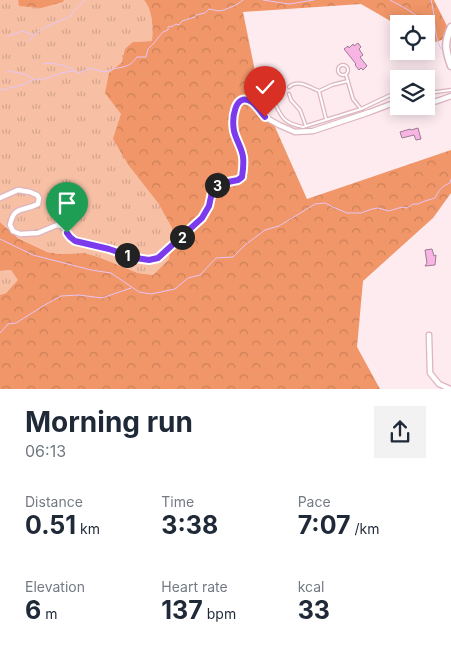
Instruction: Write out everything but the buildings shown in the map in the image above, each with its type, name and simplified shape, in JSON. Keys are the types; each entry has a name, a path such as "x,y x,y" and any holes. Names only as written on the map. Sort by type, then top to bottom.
{"street":[{"path":"451,27 446,37 446,50 451,66"},
{"path":"435,101 451,96"},
{"path":"0,198 18,190 37,195 38,204 18,210 12,216 10,225 13,231 20,234 38,233 57,224 62,226 75,241 136,258 149,260 158,258 202,218 209,206 212,192 218,184 238,180 242,177 243,155 234,130 236,105 240,101 251,102 265,117 295,132 313,131 390,104"},
{"path":"429,335 430,373 439,384 450,389"}],"lane":[{"path":"346,75 353,100 361,109"},
{"path":"289,87 297,83 319,91 348,81"},
{"path":"435,92 451,90"},
{"path":"319,91 326,119"},
{"path":"289,94 291,100 300,110 306,126"},
{"path":"272,97 285,121 303,127 361,109 390,95"}],"green space":[{"path":"0,0 18,0 20,6 62,2 64,0 144,0 147,4 152,20 152,41 133,42 122,62 109,73 121,114 129,166 158,203 172,228 169,259 153,275 138,273 85,253 60,254 47,252 19,238 0,222"},
{"path":"18,0 64,0 63,2 41,8 19,6"},
{"path":"144,0 434,0 451,34 451,37 435,42 435,15 390,15 390,21 361,4 243,12 259,91 307,199 451,150 451,193 433,218 363,281 357,347 380,389 0,389 0,295 6,293 18,280 11,270 0,271 0,222 18,238 47,252 60,254 85,253 138,273 153,275 169,259 172,228 158,203 129,166 113,139 121,114 105,93 109,73 122,62 125,49 133,42 152,41 151,14"},
{"path":"11,270 19,280 6,293 0,295 0,271"}],"waterway":[{"path":"8,36 23,31 33,35 43,28 71,16 85,0"},
{"path":"0,91 60,73 74,71 79,73 90,68 103,72 126,66 137,57 146,57 148,49 163,32 168,30 168,27 176,24 179,25 182,21 205,13 209,9 224,10 243,0"},
{"path":"263,0 289,4 314,0"},
{"path":"390,0 415,15"},
{"path":"431,0 438,43 441,49"},
{"path":"29,41 33,36"},
{"path":"43,64 59,64 74,71"},
{"path":"8,71 25,74 33,79"},
{"path":"0,239 33,255 91,270 111,273 139,292 151,294 175,289 188,278 200,275 216,258 233,257 265,230 279,226 315,204 325,203 347,213 361,213 378,208 389,211 402,207 407,208 413,204 435,198 441,189 450,183 451,179"},
{"path":"0,333 8,324 16,323 61,296 79,295 102,298 131,288"}],"route":[{"path":"67,233 75,241 124,253 142,260 158,258 202,218 209,206 212,192 218,184 238,180 242,177 243,155 234,130 236,105 240,101 251,102 265,117"}]}
